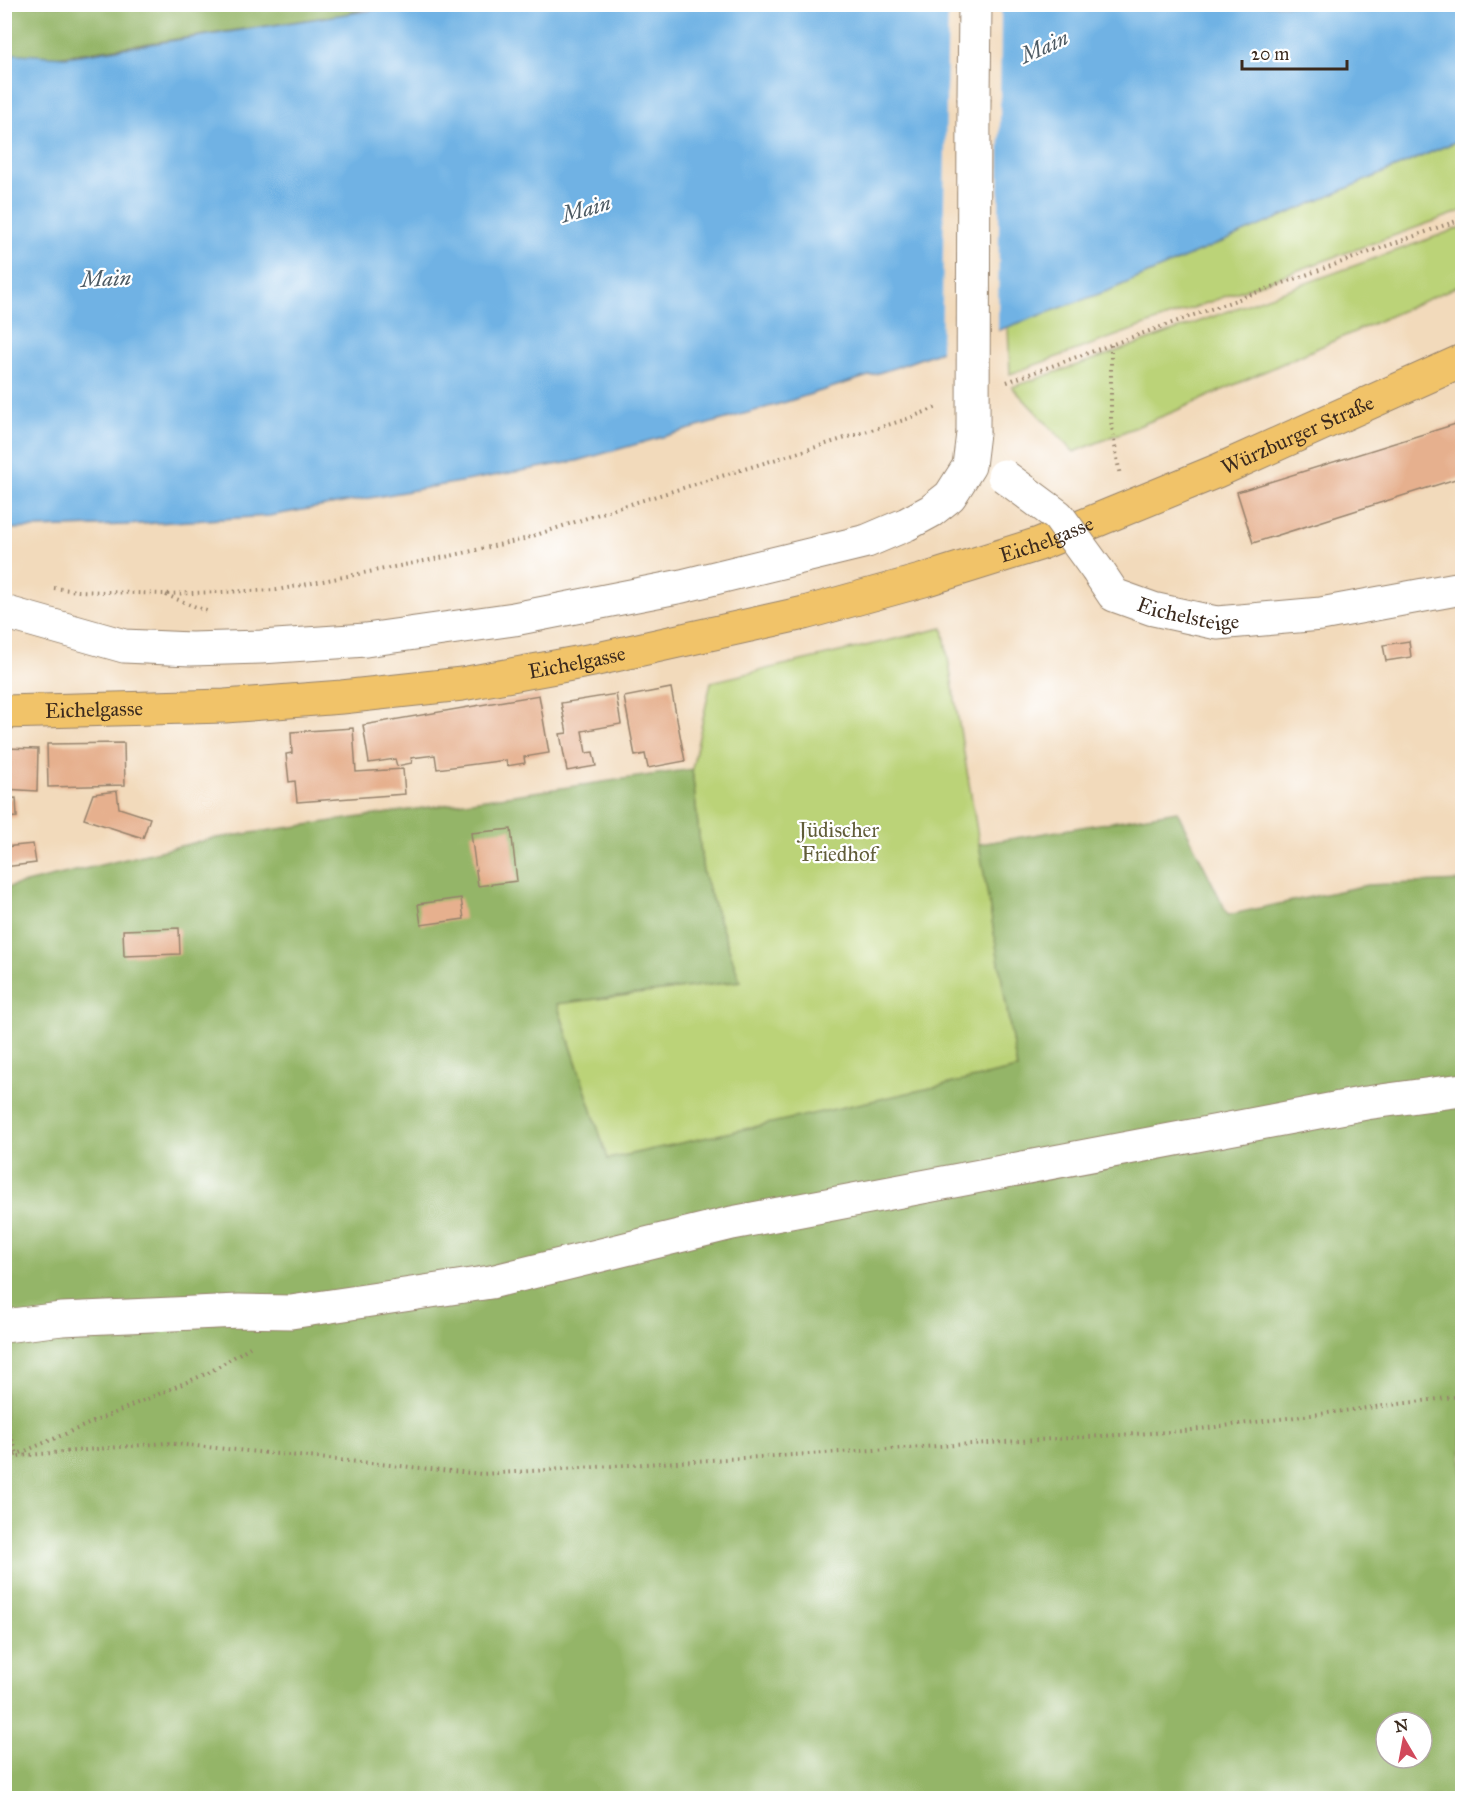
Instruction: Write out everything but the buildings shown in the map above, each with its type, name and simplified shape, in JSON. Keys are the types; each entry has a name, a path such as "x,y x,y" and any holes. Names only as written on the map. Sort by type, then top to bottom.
{"main road":[{"name":"Würzburger Straße","path":"1125,495 1217,471 1462,361"},
{"name":"Eichelgasse","path":"4,712 225,706 330,698 462,684 560,666 804,613 924,580 1040,544 1125,495"}],"street":[{"path":"4,612 124,646 190,649 261,647 366,639 514,619 682,586 867,540 907,524 931,511 950,496 969,466 973,433 975,4"},
{"name":"Eichelsteige","path":"969,466 1004,476 1058,516 1114,595 1153,609 1217,622 1320,614 1462,588"},
{"path":"4,1326 62,1319 238,1311 291,1312 491,1282 732,1223 1366,1103 1462,1090"}],"path":[{"path":"1000,384 1462,219"},
{"path":"1111,345 1111,421 1125,495"},
{"path":"48,587 78,591 164,594 277,590 450,556 524,539 947,404"},
{"path":"4,1461 208,1373 252,1346"},
{"path":"18,1456 165,1443 482,1474 1184,1431 1462,1396"},
{"path":"4,1417 18,1456"}],"green space":[{"path":"5,5 376,5 346,14 56,57 5,55"},
{"path":"1462,139 1462,211 1010,374 1008,326 1110,290"},
{"path":"1462,227 1462,284 1173,412 1074,452 1012,387 1101,357"},
{"name":"Jüdischer Friedhof","path":"943,628 1017,1069 608,1160 557,1003 740,981 703,873 692,769 711,682"},
{"path":"692,769 703,873 740,981 557,1004 608,1159 1017,1069 979,844 1177,811 1228,915 1367,885 1462,881 1462,1798 5,1798 4,888 210,839"}],"water":[{"name":"Main","path":"399,4 1462,5 1462,139 1110,290 894,368 786,402 577,461 269,516 125,525 5,529 4,53 66,57 392,7"}],"pier":[{"path":"948,5 1001,5 998,333 941,354"}]}
